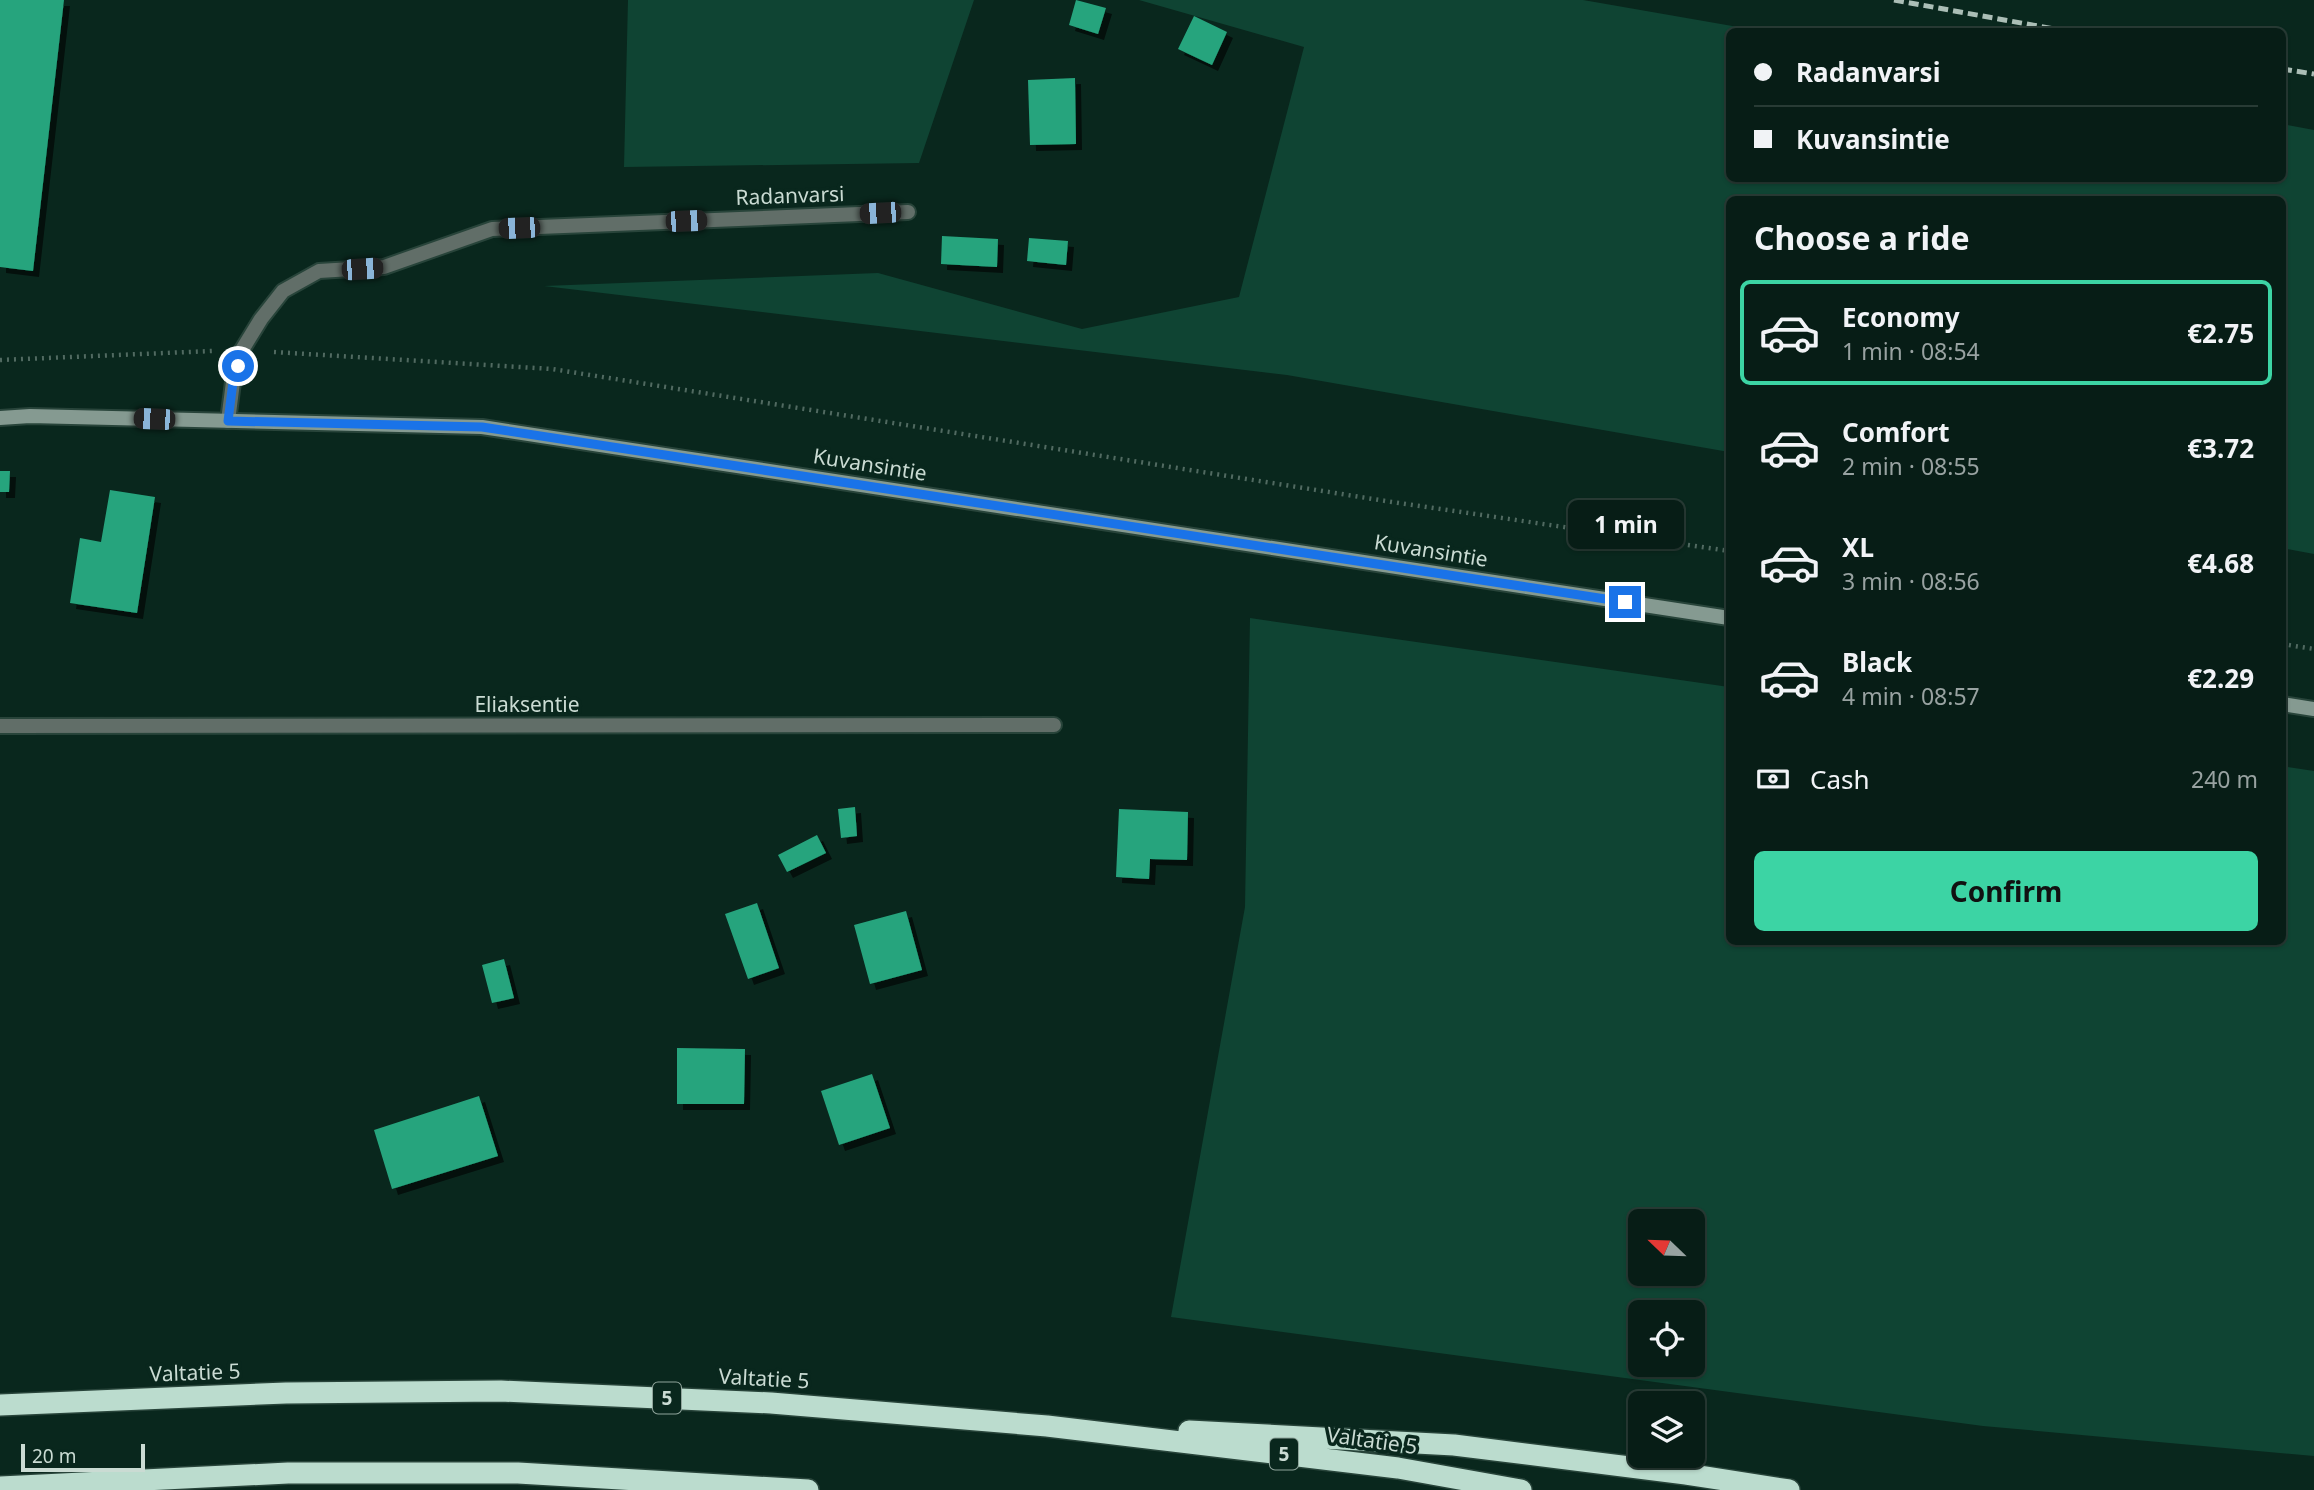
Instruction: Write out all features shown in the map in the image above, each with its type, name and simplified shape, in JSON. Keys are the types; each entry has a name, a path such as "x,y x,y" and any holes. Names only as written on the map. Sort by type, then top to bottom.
{"highway":[{"name":"Valtatie 5","path":"0,1405 286,1393 501,1391 771,1403 1047,1426 1398,1468 1521,1490"},
{"path":"1047,1426 1227,1432 1454,1445 1686,1474 1789,1490"},
{"path":"0,1487 288,1473 518,1473 808,1490"}],"street":[{"name":"Kuvansintie","path":"0,418 30,416 482,427 1726,618"},
{"path":"2286,705 2314,709"}],"lane":[{"name":"Radanvarsi","path":"228,421 233,382 242,349 283,291 318,271 384,267 492,229 908,212"},
{"name":"Eliaksentie","path":"0,726 1054,725"}],"path":[{"path":"0,360 242,349 552,369 1365,498 1726,551"},
{"path":"2286,645 2314,649"}],"green space":[{"path":"628,0 974,0 919,163 624,167"},
{"path":"1139,0 1583,0 1744,28 1726,28 1726,182 2286,182 2286,125 2314,130 2314,554 2286,549 2286,196 1726,196 1726,451 1287,375 544,286 878,273 1082,329 1239,297 1304,47"},
{"path":"1250,618 1726,687 1726,945 2286,945 2286,767 2314,771 2314,1456 1983,1426 1171,1317 1245,907"}],"building":[{"path":"0,0 64,0 33,271 0,267"},
{"path":"1076,0 1106,8 1098,34 1069,25"},
{"path":"1194,16 1227,32 1212,65 1178,49"},
{"path":"1075,78 1076,144 1030,145 1028,80"},
{"path":"942,236 998,239 997,267 941,264"},
{"path":"1029,238 1068,241 1066,265 1027,261"},
{"path":"0,471 10,471 9,492 0,492"},
{"path":"110,490 155,497 137,613 70,603 80,538 101,542"},
{"path":"855,807 857,836 841,838 838,809"},
{"path":"1119,809 1188,812 1187,860 1150,859 1149,879 1116,877"},
{"path":"817,835 826,853 787,872 778,855"},
{"path":"757,903 779,968 748,979 725,914"},
{"path":"906,911 922,970 870,984 854,925"},
{"path":"504,959 514,998 492,1003 482,965"},
{"path":"677,1048 745,1049 744,1104 677,1104"},
{"path":"872,1074 890,1128 839,1145 821,1091"},
{"path":"479,1096 498,1156 392,1189 374,1130"}],"railway":[{"path":"1894,0 2049,28"},
{"path":"2286,70 2314,74"}],"route":[{"path":"238,366 228,421 482,427 1625,602"}]}
